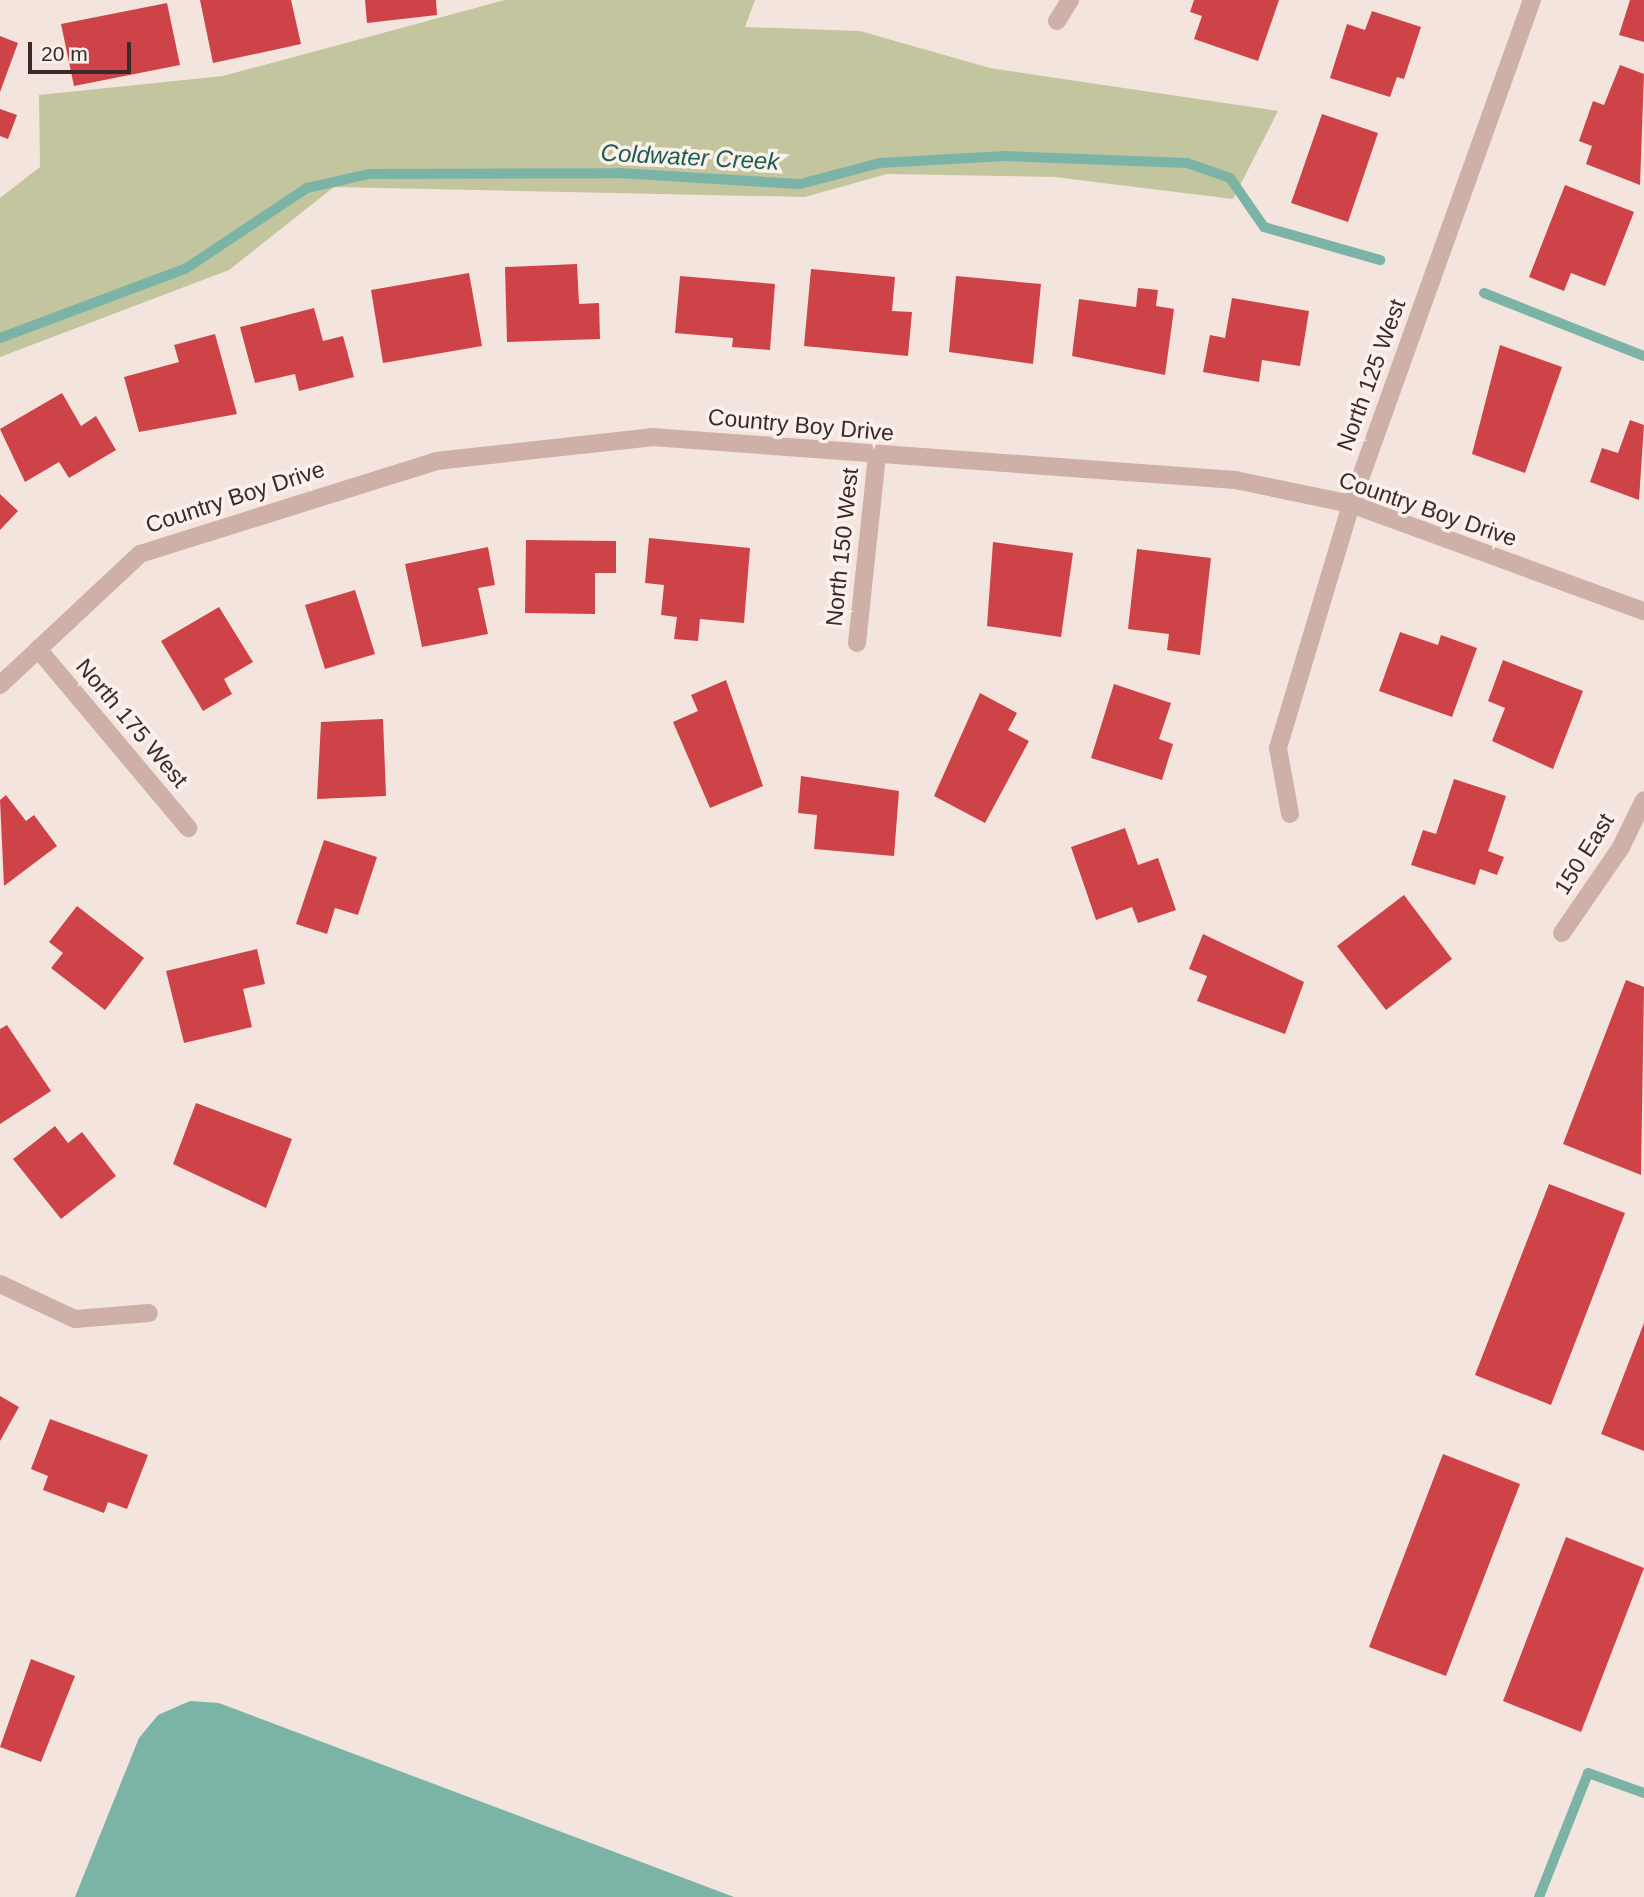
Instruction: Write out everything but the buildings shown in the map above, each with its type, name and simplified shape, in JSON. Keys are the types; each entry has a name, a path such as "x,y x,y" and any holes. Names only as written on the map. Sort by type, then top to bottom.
{"street":[{"path":"1056,20 1070,0"},
{"name":"North 125 West","path":"1290,814 1278,748 1351,504 1532,0"},
{"name":"Country Boy Drive","path":"0,685 140,554 436,461 652,437 877,456 1235,480 1351,504 1644,611"},
{"name":"North 150 West","path":"856,643 877,456"},
{"name":"North 175 West","path":"38,649 188,828"},
{"name":"150 East","path":"1562,933 1621,847 1644,800"},
{"path":"0,1284 75,1319 149,1313"}],"green space":[{"path":"505,0 755,0 745,27 860,31 990,68 1278,111 1233,199 1054,177 887,174 805,197 334,187 229,270 0,357 0,198 40,167 39,95 223,76"}],"water":[{"path":"190,1701 219,1703 734,1897 75,1897 139,1738 158,1715"}],"waterway":[{"name":"Coldwater Creek","path":"0,338 185,269 307,188 369,174 619,173 800,184 880,163 1005,156 1187,163 1230,178 1264,227 1380,260"},
{"name":"Coldwater Creek","path":"1484,293 1644,356"},
{"path":"1539,1897 1588,1773 1644,1793"}]}
